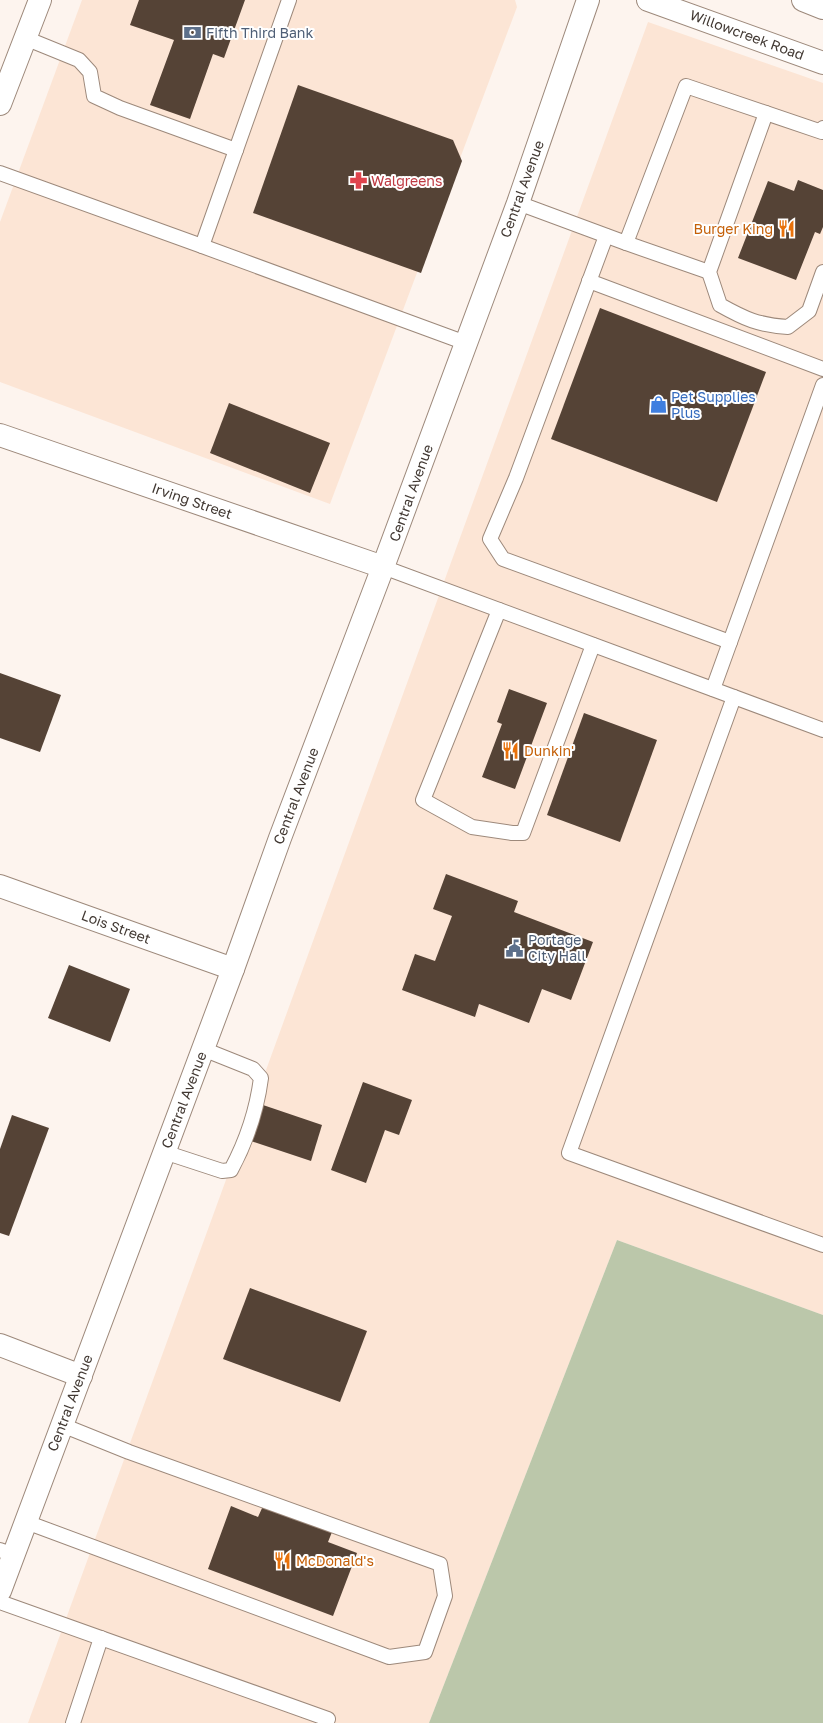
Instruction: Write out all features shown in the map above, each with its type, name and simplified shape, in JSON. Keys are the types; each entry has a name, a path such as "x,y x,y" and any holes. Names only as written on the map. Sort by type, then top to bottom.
{"main road":[{"path":"0,104 40,0"},
{"name":"Central Avenue","path":"0,1591 7,1553 26,1522 203,1050 280,838 383,567 518,203 588,0"},
{"name":"Willowcreek Road","path":"648,0 823,63"},
{"path":"803,0 823,8"},
{"name":"Irving Street","path":"0,435 383,567"},
{"name":"Lois Street","path":"1,889 232,969"},
{"path":"0,1345 81,1376"}],"lane":[{"path":"202,246 289,0"},
{"path":"25,38 79,60 90,72 94,96 120,108 236,150"},
{"path":"626,243 686,86 823,131"},
{"path":"766,113 709,272 720,305 739,316 764,325 788,327 809,311 823,272"},
{"path":"0,173 466,343"},
{"path":"518,203 709,272"},
{"path":"606,236 516,478 490,539 503,558 730,642"},
{"path":"589,281 823,369"},
{"path":"713,690 823,385"},
{"path":"383,567 823,730"},
{"path":"500,610 423,800 472,828 523,833 593,645"},
{"path":"734,697 569,1153 823,1245"},
{"path":"164,1152 222,1171 231,1170 238,1157 259,1099 261,1078 253,1069 203,1050"},
{"path":"26,1522 389,1657 425,1652 445,1596 440,1564 129,1452 62,1425"},
{"path":"0,1602 328,1719 326,1723"},
{"path":"73,1723 101,1638"}],"shaded area":[{"path":"82,0 515,0 517,7 330,504 0,382 0,222"},
{"path":"648,22 823,83 823,1315 617,1240 429,1723 28,1723"}],"green space":[{"path":"617,1240 823,1315 823,1723 429,1723"}],"building":[{"name":"Fifth Third Bank","path":"139,0 245,0 224,58 213,54 190,119 150,105 174,40 130,25"},
{"name":"Walgreens","path":"298,85 453,140 462,161 421,273 253,213"},
{"name":"Burger King","path":"798,180 823,190 823,227 820,234 815,232 796,280 738,258 768,181 794,191"},
{"name":"Pet Supplies Plus","path":"600,308 766,372 717,502 551,439"},
{"path":"229,403 330,443 310,493 210,453"},
{"path":"0,673 61,695 40,752 0,738"},
{"name":"Dunkin'","path":"509,689 547,703 515,789 482,777 502,724 497,722"},
{"path":"584,713 657,740 620,842 547,815"},
{"name":"Portage City Hall","path":"446,874 518,901 514,912 593,942 571,1000 542,989 529,1023 479,1004 475,1017 402,990 415,954 435,961 452,916 433,909"},
{"path":"69,965 130,989 110,1042 48,1018"},
{"path":"363,1082 412,1100 399,1135 385,1130 366,1183 331,1170"},
{"path":"263,1105 322,1125 311,1161 251,1141"},
{"path":"12,1115 49,1128 9,1236 0,1233 0,1149"},
{"path":"250,1288 367,1331 340,1402 223,1359"},
{"name":"McDonald's","path":"231,1506 258,1517 263,1506 332,1532 328,1542 357,1553 333,1616 208,1569"}],"place":[{"name":"Fifth Third Bank","path":"193,33"},
{"name":"Walgreens","path":"358,181"},
{"name":"Burger King","path":"786,229"},
{"name":"Pet Supplies Plus","path":"658,405"},
{"name":"Dunkin'","path":"511,751"},
{"name":"Portage City Hall","path":"515,948"},
{"name":"McDonald's","path":"283,1561"}]}
